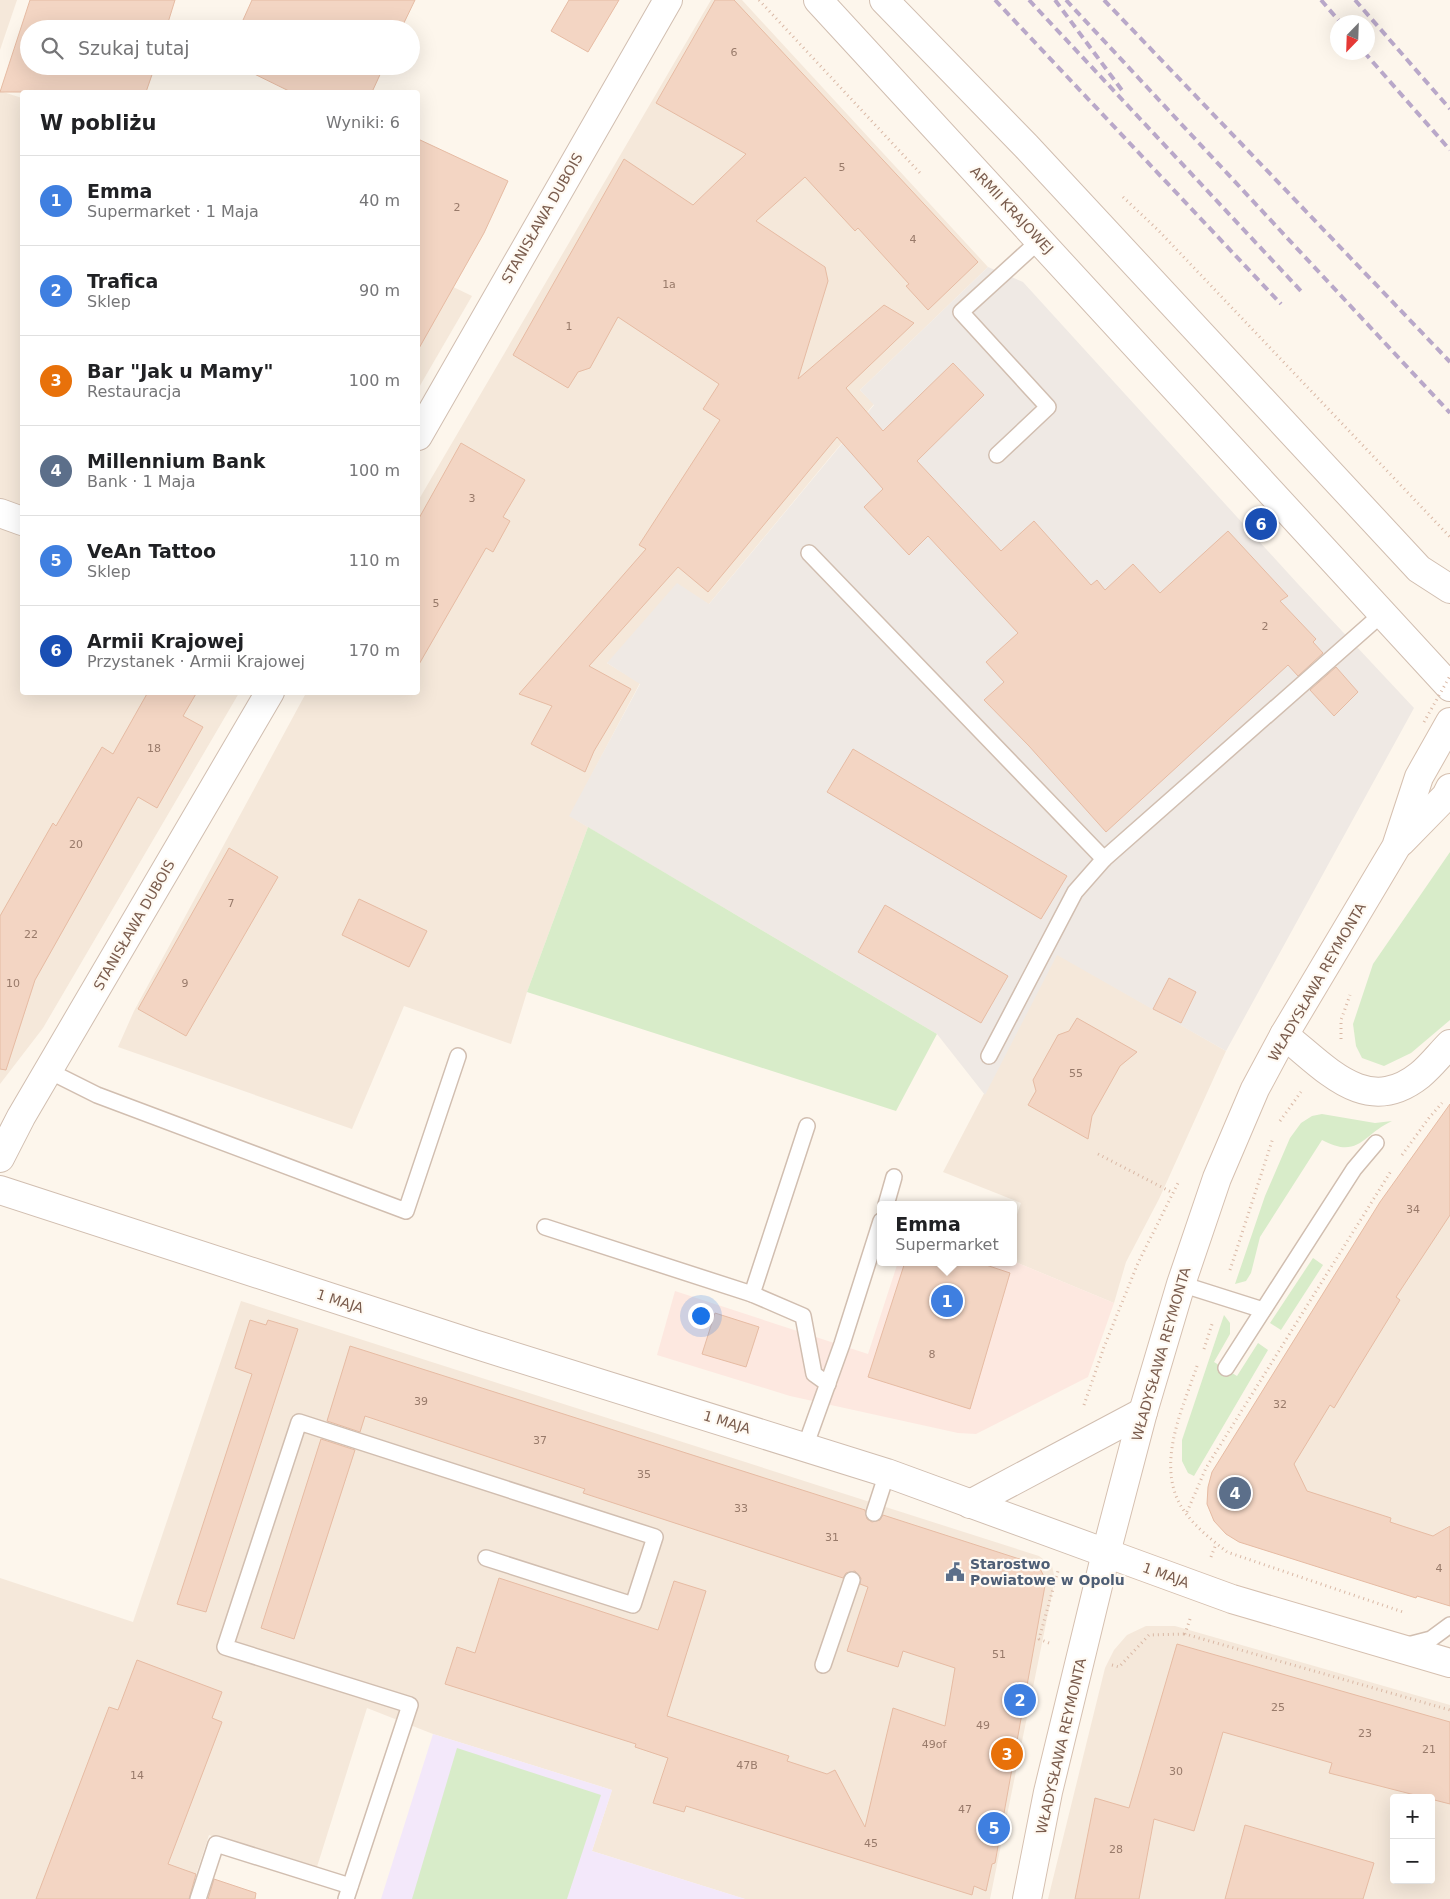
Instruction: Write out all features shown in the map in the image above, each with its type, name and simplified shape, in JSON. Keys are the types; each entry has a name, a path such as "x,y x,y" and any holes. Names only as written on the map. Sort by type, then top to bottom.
{"street":[{"name":"STANISŁAWA DUBOIS","path":"420,433 668,0"},
{"name":"ARMII KRAJOWEJ","path":"818,0 1450,687"},
{"path":"884,0 1026,146 1419,569 1450,589"},
{"path":"0,513 20,520"},
{"name":"STANISŁAWA DUBOIS","path":"0,1158 268,695"},
{"name":"WŁADYSŁAWA REYMONTA","path":"1027,1899 1048,1792 1106,1553 1143,1412 1181,1284 1217,1178 1255,1090 1284,1035 1396,847 1419,776 1438,728"},
{"name":"WŁADYSŁAWA REYMONTA","path":"1396,847 1446,796 1450,788"},
{"path":"1284,1035 1355,1088 1373,1093 1398,1088 1420,1075 1450,1044"},
{"name":"1 MAJA","path":"0,1190 474,1344 888,1474 1232,1599 1450,1663"},
{"path":"970,1504 1143,1412"}],"lane":[{"path":"997,455 1048,407 961,312 1040,240"},
{"path":"809,553 1104,859"},
{"path":"989,1056 1075,892 1104,859 1383,613"},
{"path":"49,1071 97,1095 406,1212 458,1056"},
{"path":"752,1294 807,1126"},
{"path":"1226,1368 1354,1169 1376,1143"},
{"path":"887,1201 894,1177"},
{"path":"545,1227 752,1294 803,1316 814,1374 828,1384"},
{"path":"805,1447 828,1384 877,1233"},
{"path":"1181,1284 1264,1310"},
{"path":"198,1899 216,1844 348,1893 410,1706 225,1647 299,1422 655,1537 634,1605 486,1558"},
{"path":"874,1512 888,1474"},
{"path":"823,1666 852,1580"},
{"path":"1397,1648 1431,1639 1449,1626"}],"path":[{"path":"759,0 920,174"},
{"path":"1122,196 1165,237 1450,537"},
{"path":"1438,728 1450,676"},
{"path":"1278,1123 1341,1041 1341,1020 1352,988"},
{"path":"1402,1156 1429,1118 1445,1100"},
{"path":"1275,1132 1222,1297 1176,1430 1171,1458 1171,1471 1176,1496 1186,1513 1205,1535 1226,1552 1449,1626"},
{"path":"1098,1154 1173,1193"},
{"path":"1186,1513 1206,1468 1396,1164"},
{"path":"1082,1412 1104,1347 1138,1263 1180,1176"}],"shaded area":[{"path":"0,0 17,0 0,50"},
{"path":"711,0 742,0 988,267 860,390 874,404 709,604 607,663 640,683 570,816 588,827 527,992 511,1044 404,1006 352,1129 118,1047 134,1011 305,695 420,695 420,498"},
{"path":"0,91 20,97 20,695 238,695 43,1028 0,1084"},
{"path":"988,267 1023,282 1298,584 1414,708 1226,1051 1057,955 985,1095 937,1034 569,816 640,684 607,663 677,583 709,604 874,405 860,390"},
{"path":"420,271 472,296 420,386"},
{"path":"1057,954 1226,1051 1159,1199 1126,1262 1114,1303 1017,1263 1017,1214 1021,1203 943,1172"},
{"path":"1425,1138 1450,1158 1450,1525 1433,1536 1416,1598 1239,1542 1226,1534 1214,1521 1207,1504 1208,1487 1212,1472 1359,1235"},
{"path":"1017,1263 1114,1303 1088,1377 976,1434 958,1433 790,1396 657,1355 675,1291 868,1354 897,1266 1017,1266"},
{"path":"241,1301 1039,1556 1052,1566 1055,1579 990,1899 745,1899 592,1851 612,1790 433,1734 367,1708 316,1870 209,1835 188,1899 0,1899 0,1578 133,1622"},
{"path":"1146,1626 1175,1626 1450,1705 1450,1899 1048,1899 1105,1668 1114,1650 1127,1635"},
{"path":"433,1734 612,1790 592,1851 745,1899 381,1899"}],"green space":[{"path":"588,827 937,1034 896,1111 527,992"},
{"path":"1450,852 1450,1020 1411,1053 1384,1066 1362,1058 1356,1046 1353,1024 1373,964"},
{"path":"1322,1114 1375,1123 1392,1121 1353,1146 1344,1147 1322,1140 1260,1237 1251,1273 1246,1281 1235,1284 1265,1196 1290,1138 1301,1123 1312,1116"},
{"path":"1313,1258 1323,1265 1281,1330 1270,1323"},
{"path":"1224,1315 1230,1323 1230,1334 1214,1362 1237,1376 1258,1343 1268,1350 1194,1476 1188,1473 1182,1461 1182,1440"},
{"path":"457,1748 601,1795 567,1899 412,1899"}],"building":[{"path":"30,0 175,0 169,20 23,20"},
{"path":"252,0 415,0 405,20 243,20"},
{"path":"569,0 619,0 588,52 551,31"},
{"path":"715,0 734,0 978,262 928,310 906,286 909,284 858,228 855,231 805,177 756,221 825,267 828,281 798,379 884,305 914,323 846,388 883,431 953,363 984,395 917,461 1001,551 1034,521 1091,585 1097,580 1105,590 1133,564 1160,593 1228,531 1288,596 1280,601 1316,639 1313,642 1323,653 1298,676 1288,665 1106,832 1029,746 984,700 1004,682 986,662 1018,633 928,536 909,555 864,507 883,489 837,437 708,592 678,567 589,666 631,689 594,751 585,772 531,744 552,706 519,694 646,549 639,545 720,420 703,409 719,384 618,317 590,368 578,372 568,388 513,355 624,159 693,205 746,154 656,103"},
{"path":"20,31 20,75 152,75 147,90 20,90 20,92 0,92"},
{"path":"256,75 380,75 373,90 287,90"},
{"path":"420,140 508,181 484,233 420,346"},
{"path":"461,443 525,480 503,517 510,521 493,552 486,548 420,663 420,516"},
{"path":"1336,667 1358,692 1334,716 1310,690"},
{"path":"146,695 195,695 183,716 203,727 157,808 138,797 35,980 6,1070 0,1069 0,916 53,823 56,826 102,747 113,754"},
{"path":"853,749 1067,876 1041,919 827,792"},
{"path":"229,848 278,877 186,1036 138,1009"},
{"path":"359,899 427,931 409,967 342,935"},
{"path":"885,905 1008,976 981,1023 858,952"},
{"path":"1169,978 1196,992 1181,1023 1153,1009"},
{"path":"1077,1018 1137,1052 1120,1066 1092,1116 1088,1139 1028,1105 1036,1091 1033,1080 1058,1035 1069,1031"},
{"path":"1450,1104 1450,1215 1396,1297 1400,1300 1334,1408 1330,1405 1294,1464 1307,1491 1391,1518 1390,1522 1433,1536 1450,1526 1450,1606 1417,1596 1416,1598 1239,1542 1226,1534 1214,1521 1207,1504 1208,1487 1212,1472 1380,1202"},
{"path":"904,1266 989,1266 1010,1273 970,1409 868,1377"},
{"path":"715,1313 759,1327 746,1367 702,1354"},
{"path":"250,1320 266,1325 268,1320 298,1329 206,1612 177,1604 252,1374 235,1368"},
{"path":"350,1346 865,1510 867,1519 872,1522 880,1520 883,1515 1038,1565 1046,1580 995,1863 992,1864 986,1891 974,1886 972,1895 686,1806 684,1812 653,1803 668,1758 635,1747 636,1744 445,1684 457,1647 475,1653 499,1578 658,1630 674,1581 706,1591 667,1716 789,1756 787,1761 827,1774 835,1770 865,1827 893,1708 945,1726 955,1668 903,1651 898,1667 847,1651 868,1587 860,1584 861,1578 855,1571 846,1573 843,1578 583,1493 585,1489 365,1416 360,1432 327,1421"},
{"path":"321,1439 355,1450 294,1639 261,1628"},
{"path":"1177,1644 1450,1722 1450,1804 1435,1800 1435,1794 1411,1794 1329,1773 1332,1763 1223,1732 1194,1831 1154,1819 1139,1899 1075,1899 1095,1798 1129,1808"},
{"path":"137,1660 222,1692 212,1718 222,1722 168,1864 196,1874 189,1899 36,1899 109,1707 118,1710"},
{"path":"1245,1825 1374,1863 1363,1899 1225,1899"},
{"path":"214,1879 256,1893 255,1899 208,1899"}],"railway":[{"path":"995,0 1281,304"},
{"path":"1029,0 1301,291"},
{"path":"1055,0 1124,93"},
{"path":"1066,0 1450,413"},
{"path":"1104,0 1450,362"},
{"path":"1321,0 1334,15"},
{"path":"1355,0 1450,109"},
{"path":"1371,60 1450,150"}],"place":[{"name":"Armii Krajowej","path":"1261,524"},
{"name":"Emma","path":"947,1301"},
{"name":"Millennium Bank","path":"1235,1493"},
{"name":"Starostwo Powiatowe w Opolu","path":"955,1572"},
{"name":"Trafica","path":"1020,1700"},
{"name":"Bar \"Jak u Mamy\"","path":"1007,1754"},
{"name":"VeAn Tattoo","path":"994,1828"}]}
